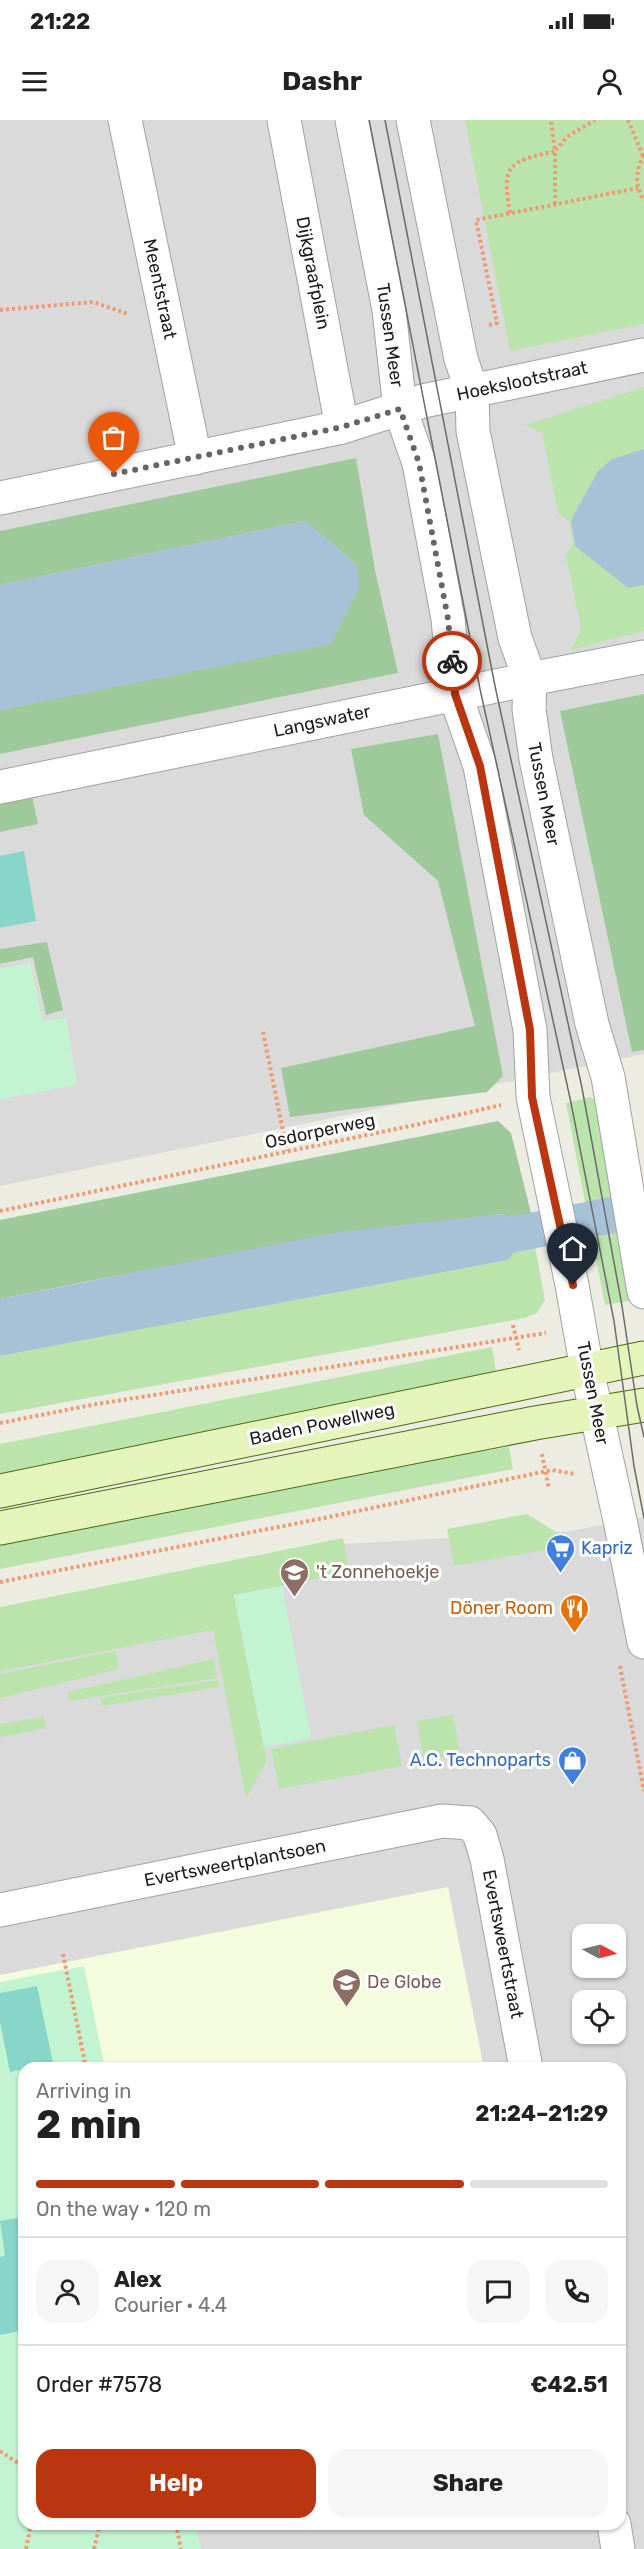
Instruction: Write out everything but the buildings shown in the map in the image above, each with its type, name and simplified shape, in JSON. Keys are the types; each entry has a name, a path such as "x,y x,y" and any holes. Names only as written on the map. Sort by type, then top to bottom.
{"main road":[{"name":"Baden Powellweg","path":"0,1491 644,1358"},
{"path":"0,1528 644,1405"}],"street":[{"name":"Meentstraat","path":"125,120 195,458"},
{"name":"Dijkgraafplein","path":"284,120 342,427"},
{"name":"Tussen Meer","path":"352,120 389,310 400,409 419,463 448,619 455,694 480,766 530,1030 532,1097 580,1327 595,1413 644,1642"},
{"name":"Tussen Meer","path":"413,120 461,359 472,391 473,431 515,638 530,679 529,709 536,759 592,1024 610,1091 644,1292"},
{"name":"Hoekslootstraat","path":"0,498 342,427 423,401 644,355"},
{"name":"Langswater","path":"0,787 644,657"},
{"name":"Evertsweertplantsoen","path":"0,1910 442,1821 470,1823"},
{"name":"Evertsweertstraat","path":"470,1823 480,1834 487,1859 525,2062"},
{"path":"615,2530 618,2549"}],"path":[{"path":"551,120 555,151 555,204"},
{"path":"510,213 506,175 515,163 555,151 568,136 595,120"},
{"path":"628,120 644,155 636,177 644,201"},
{"path":"456,334 497,323 476,220 638,188"},
{"path":"0,310 93,302 128,314"},
{"path":"263,1032 287,1151"},
{"name":"Osdorperweg","path":"0,1210 415,1125 532,1097"},
{"path":"0,1423 109,1402 580,1327"},
{"path":"0,1582 552,1470 574,1474 609,1471"},
{"path":"63,1954 85,2062"},
{"path":"0,2451 18,2463"},
{"path":"26,2549 30,2530"},
{"path":"94,2549 99,2530"},
{"path":"177,2530 181,2549"}],"shaded area":[{"path":"0,120 644,120 644,1054 0,1186"},
{"path":"644,449 644,585 628,588 575,546 571,520 598,471 612,459"},
{"path":"305,521 357,565 359,587 331,644 0,710 0,585"},
{"path":"24,851 36,921 0,928 0,856"},
{"path":"30,963 43,1021 66,1018 77,1085 0,1099 0,969"},
{"path":"502,1214 522,1224 524,1241 508,1260 0,1356 0,1299 339,1232"},
{"path":"644,1517 644,2549 0,2549 0,1625 344,1544 570,1531"},
{"path":"282,1586 311,1738 264,1747 234,1595"},
{"path":"448,1887 483,2062 18,2062 18,2530 0,2549 0,1975"},
{"path":"84,1966 104,2062 18,2062 18,2530 197,2530 201,2549 0,2549 0,1982"},
{"path":"37,1986 53,2062 18,2062 18,2070 10,2072 0,2022 0,1993"},
{"path":"18,2218 18,2331 0,2335 0,2257 5,2256 0,2221"}],"green space":[{"path":"465,120 644,120 644,324 510,351"},
{"path":"644,387 644,449 598,471 571,520 575,546 628,588 644,585 644,631 571,650 581,629 566,555 573,543 569,521 558,513 542,433 525,425"},
{"path":"356,458 375,570 398,673 0,754 0,710 44,701 357,565 305,521 0,585 0,531"},
{"path":"644,694 644,1050 632,1052 560,711"},
{"path":"438,734 503,1076 487,1092 290,1117 281,1068 475,1026 438,881 364,815 351,749"},
{"path":"32,796 38,824 0,832 0,802"},
{"path":"47,942 63,1010 46,1015 33,957 0,964 0,949"},
{"path":"590,1097 598,1102 634,1279 629,1301 605,1305 566,1103"},
{"path":"498,1121 511,1133 531,1213 522,1224 502,1214 105,1278 0,1299 0,1220"},
{"path":"524,1241 535,1247 545,1300 537,1313 525,1318 0,1414 0,1356 508,1260"},
{"path":"492,1347 497,1376 0,1479 0,1444"},
{"path":"509,1447 513,1469 0,1569 0,1537 270,1484"},
{"path":"527,1514 559,1534 561,1547 454,1566 447,1529"},
{"path":"343,1538 350,1572 234,1595 267,1761 246,1798 213,1630 0,1671 0,1607"},
{"path":"116,1651 119,1669 0,1698 0,1674"},
{"path":"214,1659 217,1678 69,1701 68,1692"},
{"path":"218,1680 219,1687 102,1706 100,1698"},
{"path":"453,1715 460,1754 424,1760 417,1721"},
{"path":"44,1717 46,1728 0,1737 0,1724"},
{"path":"394,1725 402,1766 279,1789 271,1749"}],"waterway":[{"path":"474,1242 644,1209"}],"tram line":[{"path":"369,120 480,689 570,1098 614,1321 634,1466 644,1518"},
{"path":"385,120 495,686 582,1088 644,1437"}],"way so far":[{"path":"114,474 342,427 400,409 419,463 448,619 452,661"}],"place":[{"name":"Kapriz","path":"560,1574"},
{"name":"'t Zonnehoekje","path":"295,1598"},
{"name":"Döner Room","path":"574,1634"},
{"name":"A.C. Technoparts","path":"572,1786"},
{"name":"De Globe","path":"346,2008"}],"route":[{"path":"452,661 455,694 480,766 530,1030 532,1097 573,1285"}]}
